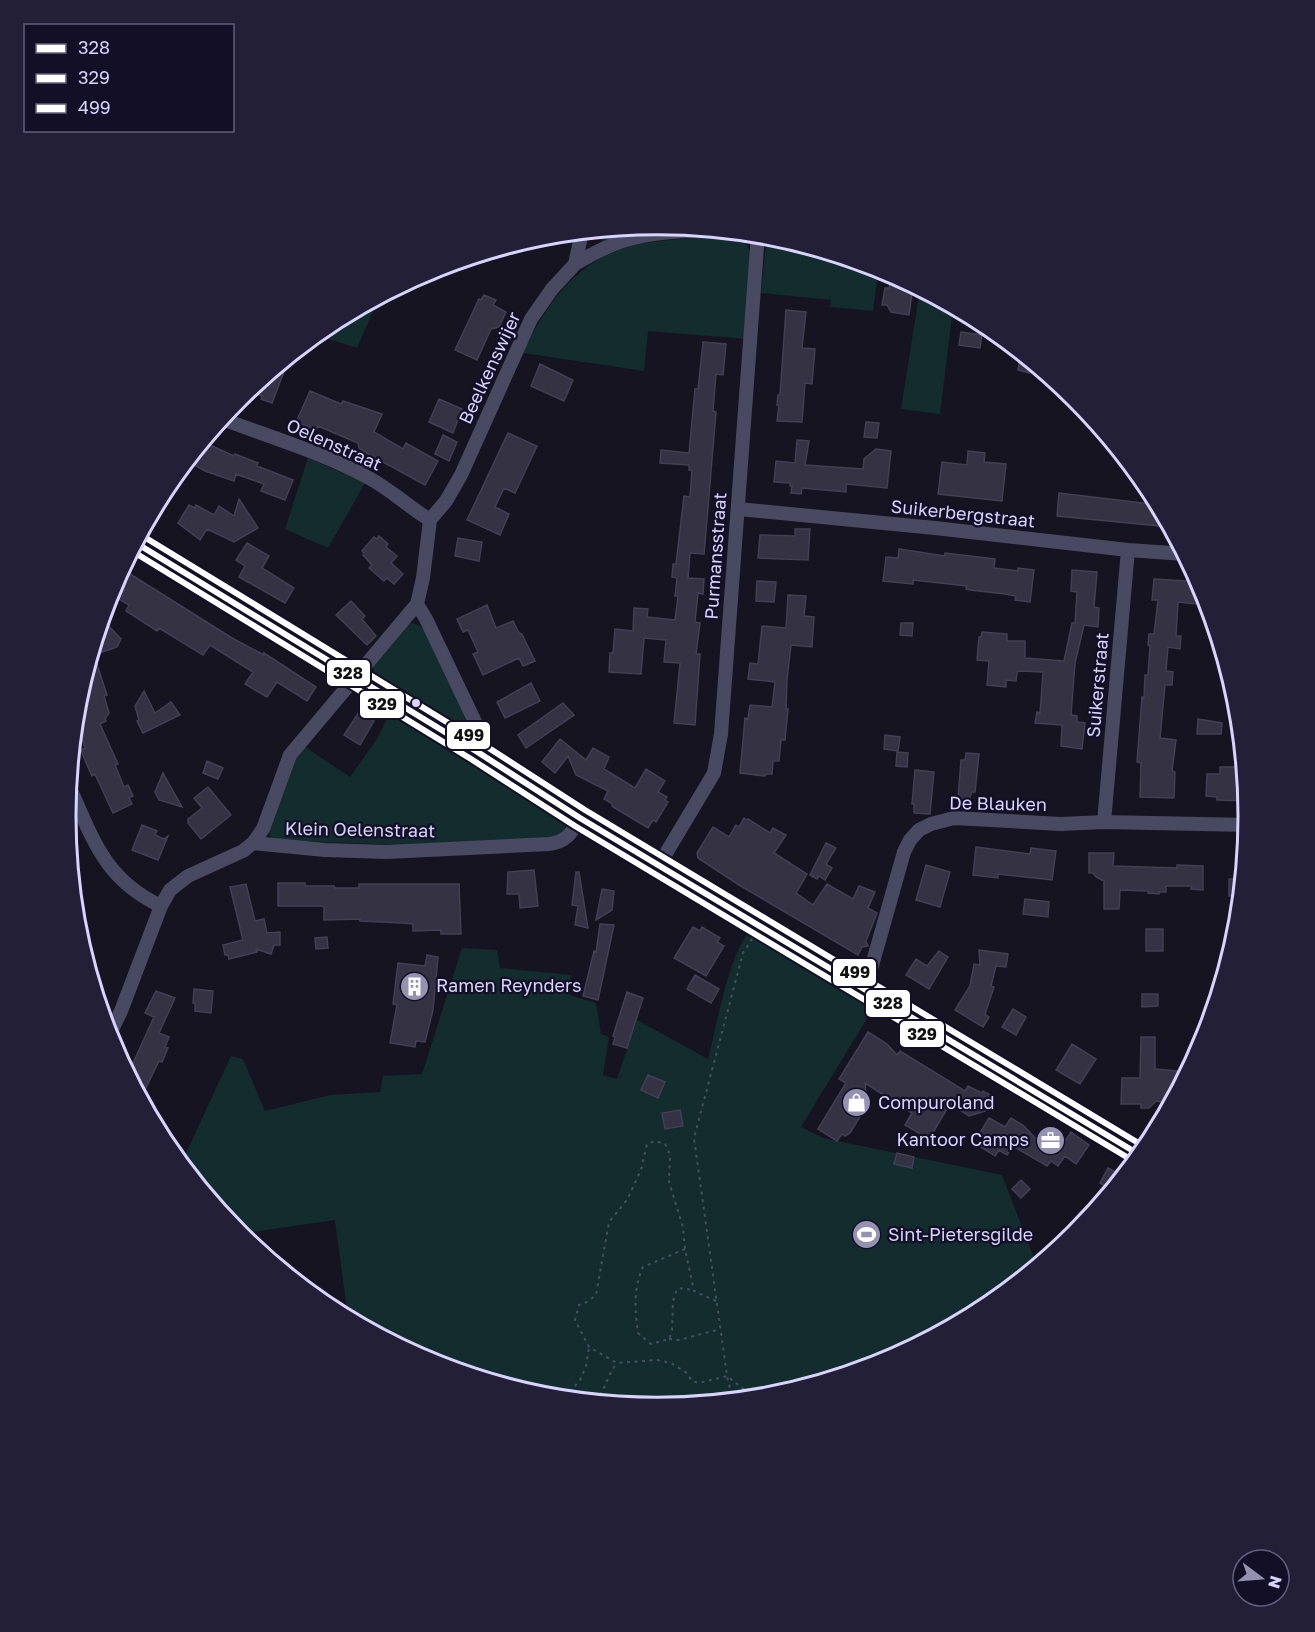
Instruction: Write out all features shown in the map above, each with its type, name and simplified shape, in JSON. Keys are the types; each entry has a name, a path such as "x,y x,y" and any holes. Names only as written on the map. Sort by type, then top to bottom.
{"street":[{"path":"575,264 627,239 651,235"},
{"path":"575,264 580,240"},
{"name":"Purmansstraat","path":"659,865 714,773 721,734 757,244"},
{"name":"Beelkenswijer","path":"430,520 446,501 461,476 531,319 552,289 575,264"},
{"name":"Oelenstraat","path":"231,422 367,477 430,520"},
{"name":"Suikerbergstraat","path":"738,509 1176,553"},
{"path":"115,1023 161,906 170,890 188,876 243,851 253,843 263,829 290,755 417,604 423,578 430,520"},
{"path":"142,547 476,751 580,818 1132,1150"},
{"name":"Suikerstraat","path":"1104,822 1128,550"},
{"path":"417,604 477,726 476,751"},
{"path":"77,803 98,851 116,875 134,890 161,906"},
{"name":"Klein Oelenstraat","path":"253,843 325,850 387,852 549,844 563,841 569,836 580,818"},
{"name":"De Blauken","path":"864,989 904,852 910,840 919,830 931,824 954,818 1061,824 1104,822 1238,825"}],"path":[{"path":"732,1392 727,1376 694,1138 743,953 760,926"},
{"path":"694,1291 683,1227 669,1182 668,1149 665,1144 655,1141 647,1144 641,1170 627,1200 609,1222 596,1295 579,1305 575,1320 589,1347 616,1363 657,1360 671,1363 687,1373 692,1382 699,1383 727,1376"},
{"path":"685,1249 643,1268 637,1280 638,1333 651,1344 669,1339 679,1340 720,1329"},
{"path":"669,1339 672,1330 673,1301 677,1289 684,1288 716,1300"},
{"path":"571,1390 580,1380 586,1366 589,1347"},
{"path":"601,1394 605,1390 609,1373 616,1363"},
{"path":"727,1376 745,1390"}],"green space":[{"path":"617,236 603,241 597,238"},
{"path":"714,238 745,242 751,254 747,339 648,331 644,371 523,353 551,304 576,276 606,255 624,248 658,241"},
{"path":"767,245 771,246 808,255 878,278 873,311 830,307 831,300 761,293"},
{"path":"919,297 952,315 940,414 901,409"},
{"path":"374,310 357,348 327,339"},
{"path":"308,458 365,483 328,548 285,529"},
{"path":"413,623 425,631 472,729 468,734 374,676 374,666 402,628"},
{"path":"390,713 566,819 563,831 552,839 424,846 273,840 269,832 295,760 304,746 350,777 377,739"},
{"path":"749,932 874,1007 801,1127 823,1138 1002,1175 1034,1259 980,1299 948,1319 880,1353 808,1377 771,1386 695,1396 620,1396 544,1386 507,1377 435,1353 346,1306 335,1220 252,1232 221,1199 185,1154 231,1056 243,1059 265,1111 330,1095 380,1092 383,1076 422,1074 462,948 497,950 500,968 571,975 569,995 596,1003 601,1034 609,1037 603,1075 617,1079 637,1020 708,1059 729,974"}],"building":[{"path":"890,284 912,294 909,315 891,312 887,305 882,305 885,288 889,288"},
{"path":"484,295 496,300 493,305 506,312 499,327 491,329 477,360 455,350 479,299 481,300"},
{"path":"786,310 806,312 802,348 815,349 812,384 805,383 802,422 777,421"},
{"path":"961,332 982,335 980,348 959,345"},
{"path":"703,342 726,344 723,375 716,374 713,411 716,412 704,554 690,553 688,578 704,579 703,594 698,593 695,622 700,623 696,654 700,654 695,725 674,723 680,663 664,662 666,640 644,638 641,674 609,672 615,629 633,631 634,608 648,609 647,617 675,620 678,596 675,596 677,578 672,577 673,564 676,564 684,496 690,497 692,470 689,470 689,465 660,463 661,450 689,453 695,389 698,389"},
{"path":"1019,362 1030,371 1030,373 1018,370"},
{"path":"540,364 573,380 564,401 531,386"},
{"path":"284,371 272,403 261,399 262,396 258,394"},
{"path":"310,391 341,404 343,401 382,414 374,432 403,449 406,443 438,461 425,485 363,451 359,448 358,443 318,426 316,430 296,422"},
{"path":"439,399 462,409 453,433 429,422"},
{"path":"866,422 879,423 877,438 864,437"},
{"path":"508,433 537,446 515,493 504,488 495,507 509,514 500,535 467,520"},
{"path":"443,435 457,442 449,461 435,454"},
{"path":"797,440 809,441 805,465 863,469 864,459 876,449 891,451 887,488 846,484 846,492 802,488 801,494 791,493 790,483 774,482 776,461 795,463"},
{"path":"211,445 258,463 257,466 293,480 285,500 261,491 264,484 236,474 234,481 195,465"},
{"path":"968,451 985,453 984,462 1006,464 1002,501 938,494 942,462 967,465"},
{"path":"1059,493 1147,504 1161,526 1057,516"},
{"path":"239,499 258,528 234,542 207,529 200,540 178,523 189,505 195,508 196,505 214,515 219,506 234,516"},
{"path":"795,529 810,529 808,560 758,558 760,535 795,536"},
{"path":"379,536 388,544 386,547 397,556 391,563 403,574 394,584 387,578 384,581 369,568 372,565 363,555 362,551 374,537 377,539"},
{"path":"458,538 482,542 479,561 455,556"},
{"path":"247,543 269,556 262,568 294,588 285,603 239,577 245,566 236,560"},
{"path":"899,549 945,556 945,553 995,559 994,568 1034,570 1030,602 1015,600 1016,596 966,589 967,586 913,580 913,584 883,581 886,557 898,558"},
{"path":"1072,570 1097,572 1094,607 1099,608 1098,627 1084,625 1075,663 1071,715 1077,716 1077,722 1085,723 1082,749 1061,746 1062,725 1035,723 1037,712 1040,713 1043,672 1019,671 1016,681 1006,680 1006,687 987,685 989,661 977,660 979,637 982,632 1007,634 1007,641 1025,641 1025,658 1064,661 1072,623 1075,623 1077,592 1071,591"},
{"path":"130,574 232,638 264,655 264,653 316,687 307,701 277,682 267,697 245,684 253,672 210,645 203,655 159,628 157,631 126,611 129,605 119,599"},
{"path":"1187,578 1198,604 1178,602 1176,636 1181,636 1180,649 1168,647 1166,671 1173,672 1172,685 1165,685 1160,738 1176,740 1172,771 1175,772 1174,798 1140,797 1141,763 1137,762 1142,697 1144,698 1145,675 1148,675 1149,634 1154,634 1158,600 1152,600 1154,579 1187,581"},
{"path":"757,581 776,582 774,602 756,601"},
{"path":"788,595 806,596 804,616 814,617 812,647 791,645 787,679 786,709 788,709 785,740 781,740 779,761 773,761 772,774 765,776 740,773 745,718 748,719 750,705 772,707 775,682 748,679 750,663 758,664 762,626 786,628"},
{"path":"351,601 365,616 362,619 376,636 367,645 336,615"},
{"path":"487,605 496,628 513,621 535,661 523,666 519,658 483,675 473,654 478,652 468,630 463,632 457,619"},
{"path":"901,623 913,623 912,636 900,635"},
{"path":"108,626 121,639 117,647 100,653"},
{"path":"97,663 107,695 104,696 109,713 106,721 100,724 118,764 115,765 124,787 128,785 133,796 129,798 132,804 113,813 95,774 92,776 81,750 85,748 82,737"},
{"path":"531,683 540,701 505,718 497,702"},
{"path":"144,691 155,713 171,702 180,715 143,733 137,721 139,720 135,706"},
{"path":"563,703 574,715 526,748 518,735"},
{"path":"359,712 374,721 360,745 344,735"},
{"path":"1198,719 1222,723 1221,734 1197,734"},
{"path":"885,735 900,737 898,751 884,749"},
{"path":"560,739 586,760 593,748 609,757 604,769 635,788 646,769 665,781 658,792 667,797 665,800 668,802 656,822 653,820 648,828 613,807 604,799 608,791 576,775 568,756 555,773 542,762"},
{"path":"897,752 908,753 907,767 896,766"},
{"path":"966,753 979,754 975,792 972,792 969,800 958,799 961,760 965,760"},
{"path":"207,761 223,768 218,779 203,773"},
{"path":"1220,767 1236,767 1238,801 1217,800 1217,797 1206,796 1207,774 1220,774"},
{"path":"915,770 934,772 930,814 914,813 914,804 912,804"},
{"path":"163,773 182,807 159,800 155,792"},
{"path":"208,787 231,815 201,839 188,823 188,819 202,808 194,798"},
{"path":"744,818 770,833 773,828 786,835 774,853 807,874 796,893 813,905 827,884 853,899 859,886 875,892 868,908 877,913 866,941 868,946 862,947 858,955 739,885 698,858 697,853 713,827 729,837 736,825 739,827"},
{"path":"142,825 157,831 155,835 164,839 168,836 158,860 132,850"},
{"path":"826,843 836,848 826,864 832,868 825,880 819,876 817,879 810,875"},
{"path":"976,847 1030,854 1031,848 1056,851 1052,880 998,874 998,878 973,875"},
{"path":"1089,853 1114,853 1113,866 1177,868 1177,865 1203,866 1203,890 1191,889 1192,886 1166,886 1166,892 1159,892 1159,894 1148,893 1148,891 1120,890 1119,909 1104,909 1104,881 1093,873 1089,873"},
{"path":"926,865 950,872 940,907 916,900"},
{"path":"534,870 538,906 520,908 519,894 507,894 508,872"},
{"path":"576,872 579,872 588,928 575,925 578,906 572,905"},
{"path":"1229,879 1235,879 1233,896 1229,896"},
{"path":"278,883 305,883 305,886 334,886 335,888 359,888 359,884 459,884 461,934 441,934 441,930 413,931 413,924 360,921 360,919 324,920 324,907 321,906 278,906"},
{"path":"246,884 255,921 264,919 267,933 280,932 280,945 274,945 271,954 256,949 257,952 229,959 228,955 225,955 223,945 243,940 230,887"},
{"path":"602,889 614,891 612,910 596,920"},
{"path":"1025,899 1049,902 1048,917 1023,914"},
{"path":"600,924 614,925 598,1000 583,996 594,951 596,952"},
{"path":"693,927 700,931 702,927 720,938 717,942 724,946 706,976 674,958"},
{"path":"1146,929 1163,929 1163,951 1146,951"},
{"path":"327,937 328,948 316,949 315,938"},
{"path":"979,950 1008,954 1006,967 996,966 991,986 994,987 985,1014 989,1017 983,1027 955,1010 970,986 974,964 980,965"},
{"path":"939,951 948,957 929,989 906,975 916,959 927,966"},
{"name":"Ramen Reynders","path":"427,955 438,957 433,1010 425,1042 416,1041 415,1047 390,1043 397,1005 393,1004 398,963 425,966"},
{"path":"695,975 719,989 711,1003 687,989"},
{"path":"194,989 213,991 211,1013 195,1011"},
{"path":"156,991 175,998 159,1033 169,1037 165,1047 168,1048 145,1090 132,1064 154,1017 145,1013"},
{"path":"627,992 643,998 627,1048 613,1044 615,1037 613,1036"},
{"path":"1142,994 1158,994 1158,1006 1142,1007"},
{"path":"1013,1009 1026,1017 1016,1035 1002,1027"},
{"path":"868,1032 887,1044 897,1055 900,1051 965,1091 968,1086 994,1097 985,1111 969,1116 950,1104 929,1139 905,1125 912,1113 865,1083 867,1105 850,1133 845,1136 842,1134 837,1141 818,1129 846,1083 839,1079"},
{"path":"1141,1037 1155,1037 1155,1069 1180,1071 1163,1102 1156,1101 1149,1108 1141,1108 1141,1104 1121,1104 1122,1078 1140,1078"},
{"path":"1072,1044 1096,1059 1080,1084 1056,1070"},
{"path":"648,1075 665,1082 658,1098 641,1090"},
{"path":"680,1110 683,1126 665,1129 662,1113"},
{"path":"989,1118 1005,1127 1011,1118 1024,1126 1037,1140 1045,1127 1066,1140 1071,1132 1089,1145 1076,1164 1065,1156 1058,1166 1051,1161 1047,1166 1013,1146 1007,1155 999,1150 995,1156 981,1147 985,1139 978,1136"},
{"path":"897,1153 914,1157 912,1168 894,1164"},
{"path":"1108,1168 1116,1172 1105,1186 1100,1183"},
{"path":"1021,1180 1030,1189 1021,1198 1012,1189"}],"transit line":[{"name":"499","path":"147,539 481,743 585,810 1138,1143"},
{"name":"328","path":"142,547 476,751 580,818 1132,1150"},
{"name":"329","path":"138,555 471,759 575,826 1127,1157"}],"place":[{"name":"Ramen Reynders","path":"415,986"},
{"name":"Compuroland","path":"857,1103"},
{"name":"Kantoor Camps","path":"1050,1140"},
{"name":"Sint-Pietersgilde","path":"867,1235"}]}
